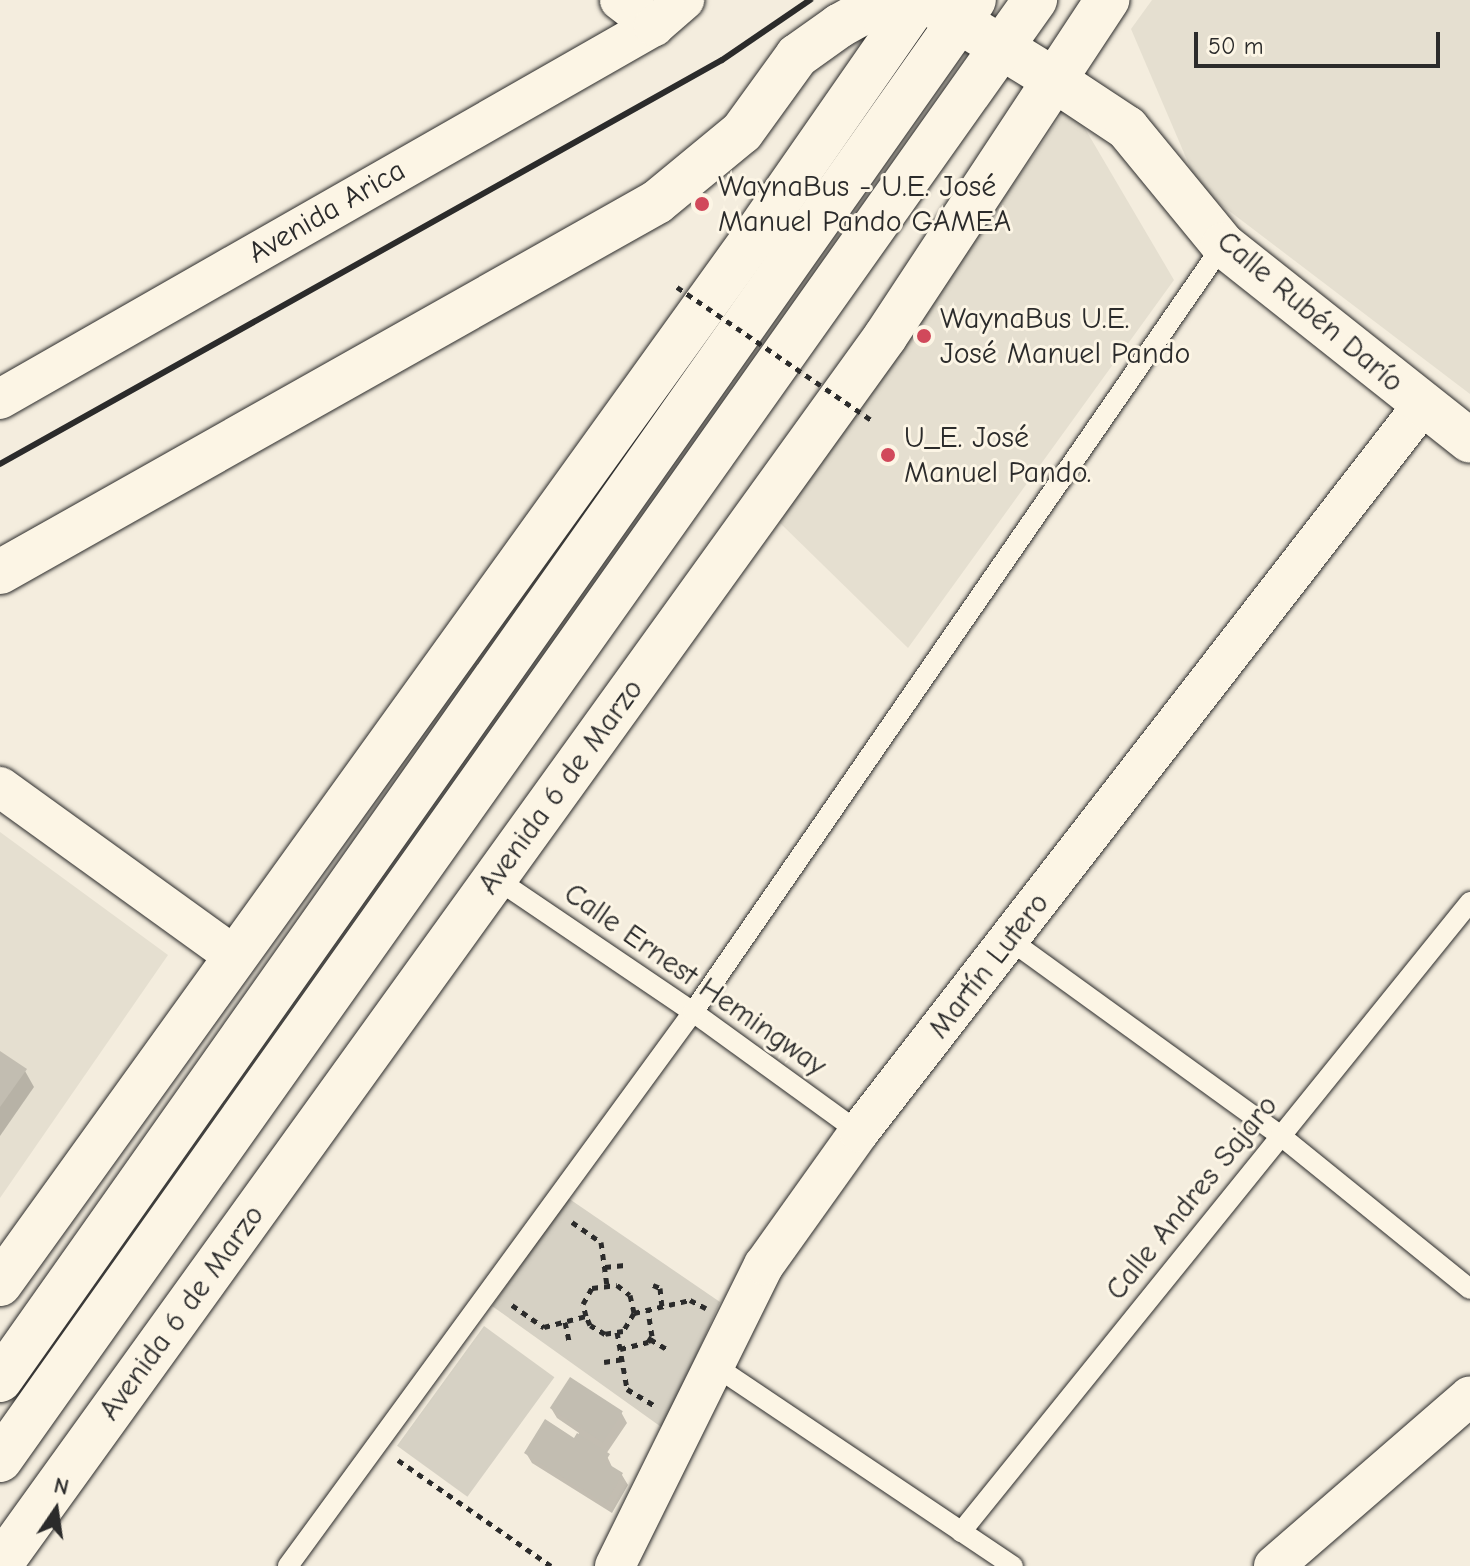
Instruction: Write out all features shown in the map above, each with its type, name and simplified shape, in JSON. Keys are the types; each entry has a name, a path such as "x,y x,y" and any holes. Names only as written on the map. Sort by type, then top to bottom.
{"main road":[{"path":"0,572 657,202 742,132 797,56 839,26 873,7 908,0"},
{"name":"Avenida 6 de Marzo","path":"0,1460 1035,0"},
{"name":"Avenida 6 de Marzo","path":"0,1565 885,337 1107,0"},
{"path":"0,1284 736,262 944,5"},
{"path":"0,1380 944,5"},
{"name":"Calle Rubén Darío","path":"944,5 1002,48 1127,128 1223,245 1470,441"}],"street":[{"path":"620,0 654,26"},
{"name":"Avenida Arica","path":"0,399 654,26 684,0"},
{"name":"Martín Lutero","path":"615,1566 764,1265 859,1132 1423,405"},
{"path":"0,787 236,957"},
{"path":"1274,1566 1470,1396"}],"lane":[{"path":"288,1566 693,1012 1223,245"},
{"name":"Calle Ernest Hemingway","path":"495,878 693,1012 859,1132"},
{"name":"Calle Andres Sajaro","path":"961,1532 1470,902"},
{"path":"1010,940 1281,1136 1470,1289"},
{"path":"715,1366 1013,1566"}],"path":[{"path":"677,287 874,422"},
{"path":"568,1220 601,1242 607,1286"},
{"path":"605,1267 625,1265"},
{"path":"617,1285 630,1295 634,1313 623,1331 605,1334 590,1325 583,1304 592,1288 607,1286 617,1285"},
{"path":"653,1285 660,1288 662,1307"},
{"path":"634,1313 690,1300 715,1313"},
{"path":"500,1304 509,1303 544,1327 586,1316"},
{"path":"648,1310 650,1339"},
{"path":"565,1322 569,1341"},
{"path":"617,1332 627,1389 659,1409"},
{"path":"620,1349 650,1339 668,1350"},
{"path":"604,1362 622,1359"},
{"path":"378,1446 551,1566"}],"shaded area":[{"path":"1152,0 1470,0 1470,394 1199,188 1131,29"},
{"path":"1070,103 1174,280 908,648 779,522"},
{"path":"0,832 168,955 0,1198"},
{"path":"568,1198 720,1302 664,1429 492,1306"},
{"path":"484,1326 554,1377 467,1497 397,1446"}],"building":[{"path":"0,1051 27,1069 0,1107"},
{"path":"570,1377 623,1411 603,1442 550,1408"},
{"path":"545,1419 574,1438 577,1433 610,1454 605,1462 623,1473 606,1504 524,1453"}],"railway":[{"path":"0,464 722,60 810,0"}],"place":[{"name":"WaynaBus - U.E. José Manuel Pando GAMEA","path":"702,204"},
{"name":"WaynaBus U.E. José Manuel Pando","path":"924,336"},
{"name":"U_E. José Manuel Pando.","path":"888,455"}]}
